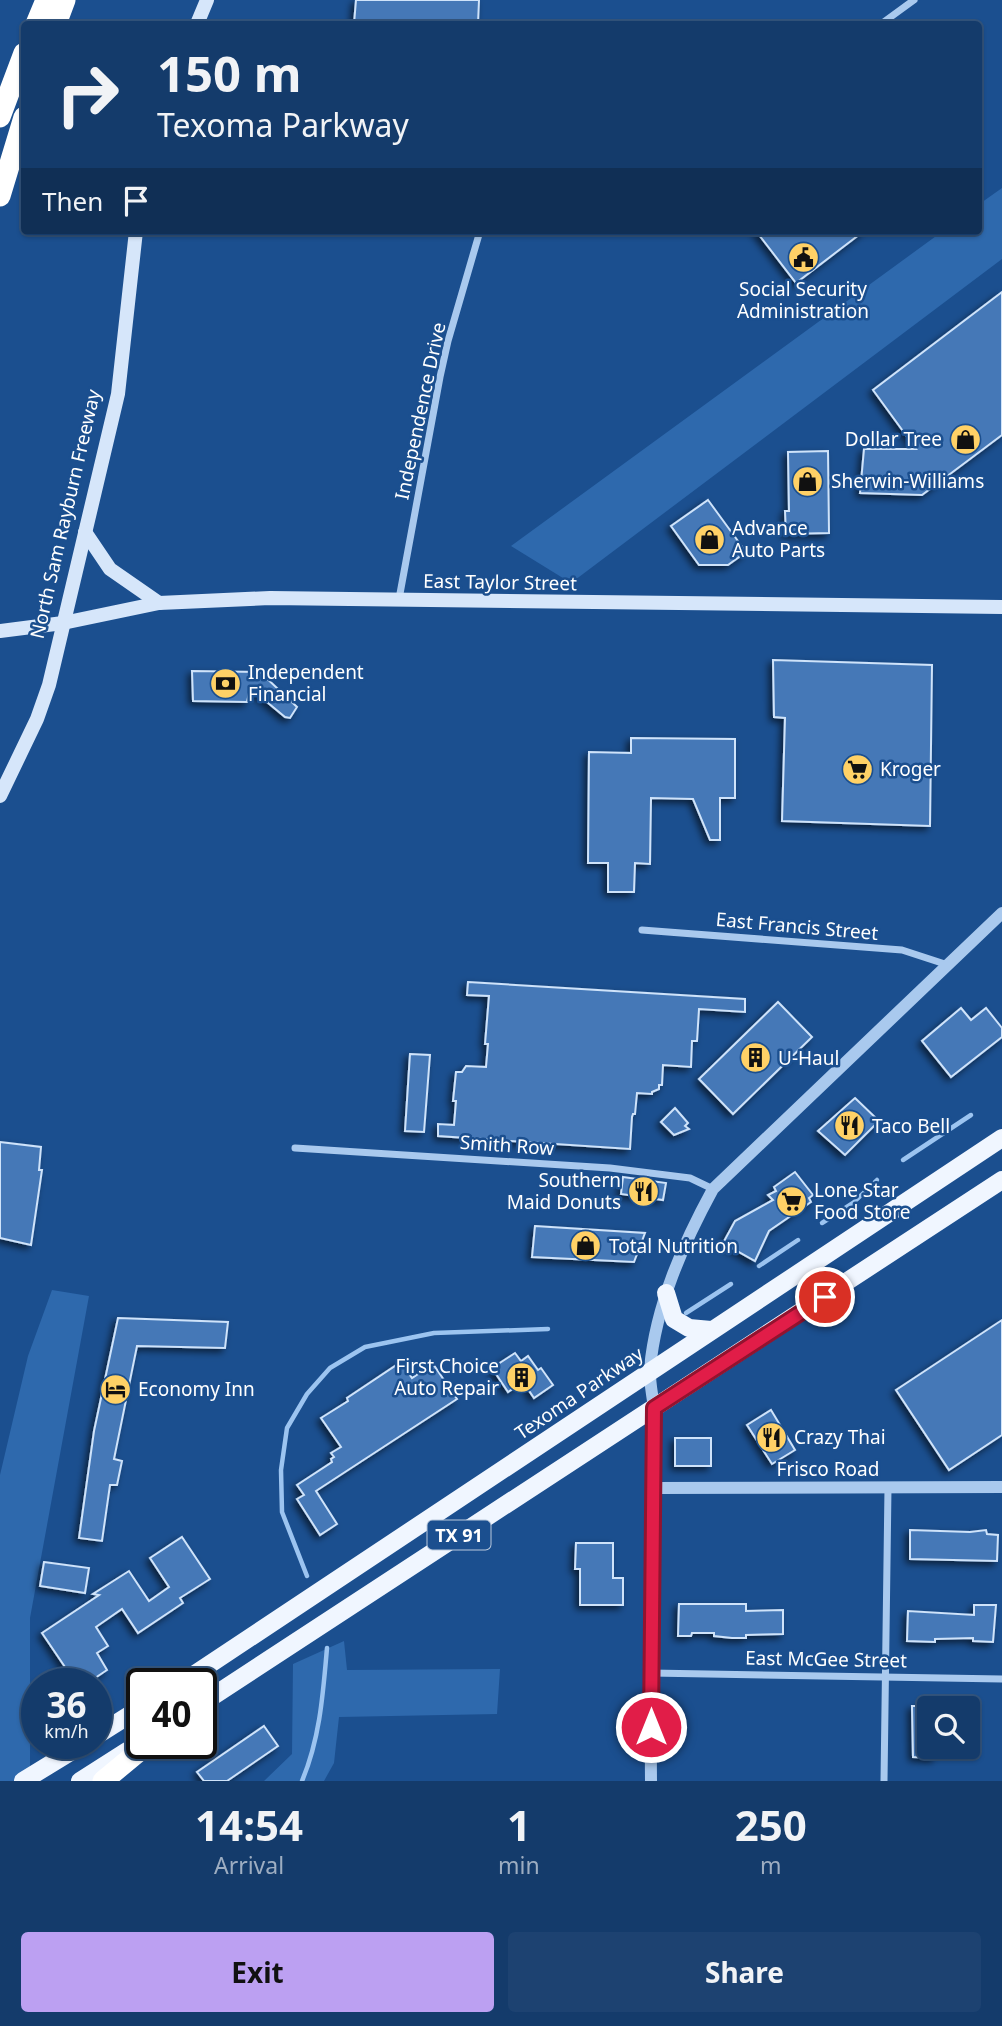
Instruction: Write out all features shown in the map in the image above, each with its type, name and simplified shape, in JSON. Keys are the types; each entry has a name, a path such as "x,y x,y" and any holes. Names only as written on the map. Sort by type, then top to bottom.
{"highway":[{"path":"37,21 46,0"},
{"path":"57,21 65,0"},
{"path":"0,117 21,61"},
{"path":"0,196 21,127"},
{"path":"103,1781 130,1759"}],"main road":[{"path":"199,21 207,0"},
{"name":"North Sam Rayburn Freeway","path":"0,796 37,719 49,685 118,394 136,235"},
{"path":"85,531 110,569 159,603"},
{"name":"East Taylor Street","path":"0,631 63,623 159,603 270,598 1002,607"},
{"name":"Texoma Parkway","path":"203,1668 1002,1138"},
{"name":"TX 91","path":"217,1693 1002,1180"},
{"path":"666,1293 674,1319 689,1328 711,1330"},
{"path":"259,1630 264,1661"},
{"path":"80,1781 126,1752"},
{"path":"23,1781 59,1759"}],"street":[{"path":"885,21 914,0"},
{"name":"Independence Drive","path":"399,600 442,365 479,235"},
{"path":"651,1781 654,1408 650,1370 666,1293 696,1220 713,1189 1002,913"},
{"name":"East Francis Street","path":"642,930 902,950 948,965"},
{"name":"Smith Row","path":"295,1148 610,1168 690,1178 713,1189"},
{"name":"Frisco Road","path":"654,1489 1002,1487"},
{"path":"884,1781 888,1488"},
{"name":"East McGee Street","path":"650,1673 1002,1679"}],"shaded area":[{"path":"1002,188 1002,259 571,583 511,546 938,235 982,235 982,202"},
{"path":"52,1290 89,1296 30,1618 30,1668 21,1668 21,1759 30,1759 30,1781 0,1781 0,1475 28,1356"},
{"path":"344,1641 347,1670 500,1669 497,1714 339,1717 334,1763 324,1781 264,1781 292,1754 293,1664"}],"building":[{"path":"356,0 479,0 478,21 354,21"},
{"name":"Social Security Administration","path":"759,235 859,235 796,283"},
{"path":"1002,292 1002,435 922,495 860,493 864,449 916,449 873,390"},
{"name":"Sherwin-Williams","path":"828,451 829,533 786,534 785,511 789,511 788,452"},
{"name":"Advance Auto Parts","path":"708,500 746,552 728,565 699,565 671,526"},
{"name":"Kroger","path":"773,660 932,665 930,826 782,821 785,718 774,717"},
{"name":"Independent Financial","path":"192,671 260,672 297,707 290,718 285,717 250,688 247,702 193,701"},
{"path":"631,738 735,739 735,798 720,798 720,840 710,840 693,799 651,798 650,864 635,863 634,892 608,892 608,863 588,863 589,752 631,753"},
{"path":"468,982 745,999 745,1012 699,1009 697,1041 692,1041 691,1067 663,1065 662,1085 659,1085 659,1089 652,1094 637,1093 630,1149 438,1136 438,1124 454,1125 456,1072 462,1072 466,1066 486,1067 489,996 467,995"},
{"name":"U-Haul","path":"778,1002 812,1037 733,1114 699,1079"},
{"path":"961,1008 971,1020 986,1008 1002,1028 1002,1037 951,1077 922,1041"},
{"path":"410,1054 430,1055 424,1132 405,1131"},
{"name":"Taco Bell","path":"855,1098 879,1121 845,1155 818,1131"},
{"path":"675,1108 688,1123 685,1126 689,1129 674,1135 661,1122"},
{"path":"0,1142 41,1147 39,1170 42,1170 31,1245 0,1238"},
{"path":"795,1172 813,1195 809,1198 811,1202 769,1231 755,1261 723,1243 735,1221 773,1200 768,1195 776,1191 774,1187"},
{"path":"623,1177 666,1183 663,1200 621,1194"},
{"path":"535,1226 645,1233 634,1262 532,1257"},
{"name":"Economy Inn","path":"118,1318 228,1322 225,1348 137,1346 114,1459 122,1461 117,1485 110,1485 102,1541 79,1538 94,1431"},
{"path":"1002,1320 1002,1435 949,1470 896,1390"},
{"name":"First Choice Auto Repair","path":"515,1353 521,1361 528,1356 553,1385 534,1398 523,1382 508,1392 492,1368"},
{"path":"401,1362 412,1378 433,1364 457,1399 316,1491 337,1524 320,1535 297,1499 304,1495 297,1485 332,1462 334,1457 331,1453 341,1447 321,1418"},
{"name":"Crazy Thai","path":"771,1410 795,1450 772,1464 747,1425"},
{"path":"675,1438 711,1438 711,1466 675,1466"},
{"path":"910,1530 986,1530 987,1534 998,1535 997,1561 910,1559"},
{"path":"182,1537 210,1579 180,1598 183,1603 138,1633 122,1609 96,1627 108,1646 97,1653 106,1668 66,1668 42,1633 99,1595 93,1594 129,1571 149,1601 169,1587 150,1558"},
{"path":"576,1543 613,1543 613,1578 623,1578 623,1605 580,1605 580,1569 575,1569"},
{"path":"44,1562 89,1568 85,1593 40,1586"},
{"path":"679,1604 746,1604 746,1611 783,1610 783,1634 746,1635 746,1638 714,1636 714,1633 678,1636"},
{"path":"974,1605 996,1605 993,1642 973,1641 973,1638 935,1639 935,1642 907,1641 908,1611 974,1615"},
{"path":"912,1706 917,1706 917,1757 913,1757"},
{"path":"264,1726 278,1746 227,1781 204,1781 197,1772"}],"waterway":[{"path":"903,1160 971,1115"},
{"path":"822,1223 853,1203 877,1180"},
{"path":"759,1266 798,1240"},
{"path":"686,1313 731,1284"},
{"path":"307,1576 282,1512 281,1470 287,1428 307,1394 330,1368 365,1347 434,1333 548,1329"},
{"path":"302,1781 317,1732 327,1648"}],"place":[{"name":"Social Security Administration","path":"803,258"},
{"name":"Dollar Tree","path":"965,439"},
{"name":"Sherwin-Williams","path":"808,481"},
{"name":"Advance Auto Parts","path":"709,539"},
{"name":"Independent Financial","path":"225,683"},
{"name":"Kroger","path":"857,769"},
{"name":"U-Haul","path":"755,1058"},
{"name":"Taco Bell","path":"849,1126"},
{"name":"Southern Maid Donuts","path":"644,1191"},
{"name":"Lone Star Food Store","path":"791,1201"},
{"name":"Total Nutrition","path":"586,1246"},
{"name":"First Choice Auto Repair","path":"522,1377"},
{"name":"Economy Inn","path":"115,1389"},
{"name":"Crazy Thai","path":"771,1437"}],"route":[{"path":"651,1727 654,1408 825,1297"}]}
